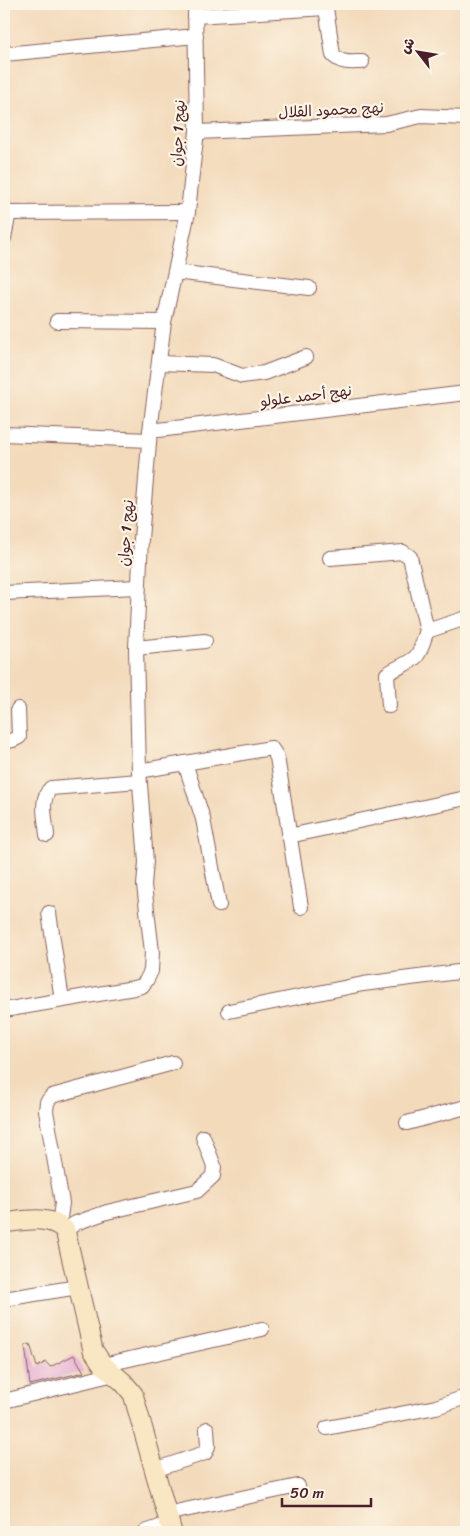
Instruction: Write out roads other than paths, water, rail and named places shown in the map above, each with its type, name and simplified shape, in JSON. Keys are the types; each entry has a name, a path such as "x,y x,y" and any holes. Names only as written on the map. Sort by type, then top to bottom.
{"street":[{"path":"195,10 326,8 333,55 339,61 362,62"},
{"name":"نهج 1 جوان","path":"4,1010 142,986 151,971 152,952 144,885 146,862 139,776 136,648 138,587 149,436 164,322 188,212 197,132 195,10"},
{"path":"4,54 196,36"},
{"name":"نهج محمود القلال","path":"197,132 386,124 421,116 466,118"},
{"path":"4,238 7,212 188,212"},
{"path":"175,272 309,288"},
{"path":"57,321 164,322"},
{"path":"159,363 213,365 242,376 264,373 306,357"},
{"name":"نهج أحمد علولو","path":"4,434 149,436 466,393"},
{"path":"330,558 403,552 410,557 427,631 414,660 398,666 387,674 389,706"},
{"path":"4,593 138,587"},
{"path":"427,631 466,618"},
{"path":"136,648 205,641"},
{"path":"4,742 19,737 18,709"},
{"path":"47,835 45,800 46,793 51,788 139,776 185,763 271,748 277,757 301,907"},
{"path":"185,763 203,819 219,905"},
{"path":"290,836 466,798"},
{"path":"49,913 62,1000"},
{"path":"229,1011 362,984 466,971"},
{"path":"169,1523 134,1394 109,1370 93,1350 62,1227 62,1203 46,1111 47,1102 52,1096 173,1063"},
{"path":"407,1122 466,1108"},
{"path":"4,1223 46,1219 62,1227 76,1224 106,1212 197,1191 213,1176 214,1166 203,1137"},
{"path":"4,1299 78,1287"},
{"path":"4,1401 109,1370 262,1329"},
{"path":"327,1428 436,1407 466,1397"},
{"path":"154,1470 205,1453 208,1446 207,1429"},
{"path":"145,1532 169,1523 298,1486"}]}
